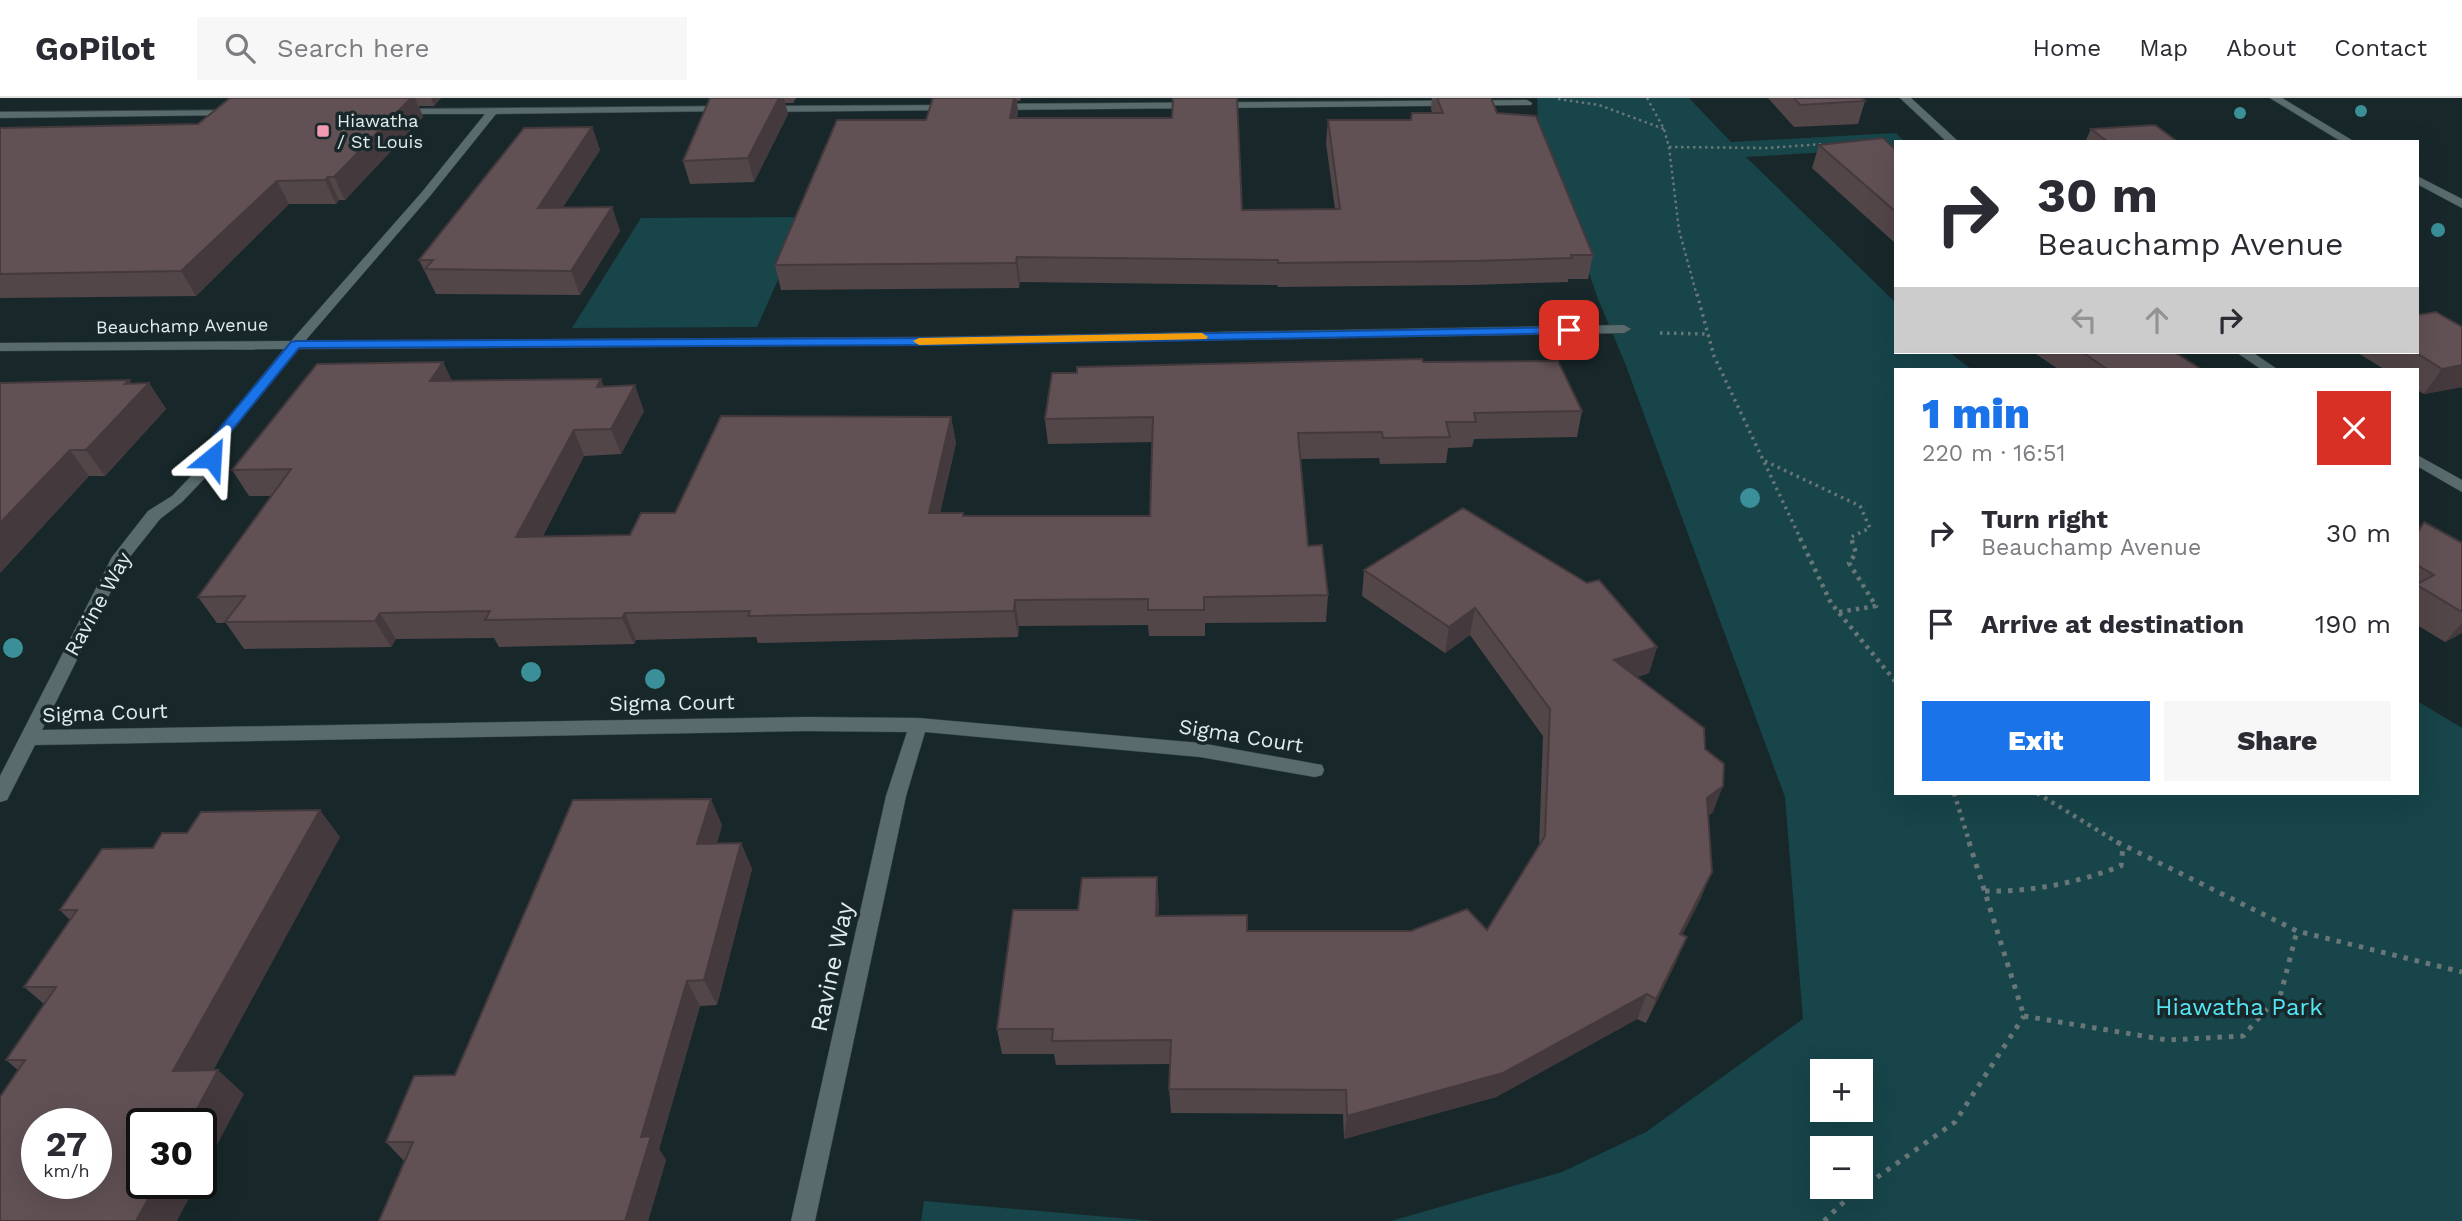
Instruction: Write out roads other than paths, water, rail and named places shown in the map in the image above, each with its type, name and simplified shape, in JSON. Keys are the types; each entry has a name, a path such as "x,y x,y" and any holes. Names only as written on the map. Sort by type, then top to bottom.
{"street":[{"path":"421,111 433,98"},
{"path":"1905,98 1952,140"},
{"path":"2275,98 2347,140"},
{"path":"984,107 1328,101 1527,103"},
{"path":"752,109 862,103 970,107"},
{"path":"382,111 738,109"},
{"path":"0,115 245,112"},
{"name":"Ravine Way","path":"0,795 118,561 154,515 177,499 200,476 212,458 218,439 492,112"},
{"path":"2419,180 2462,204"},
{"name":"Beauchamp Avenue","path":"0,347 931,341 1624,329"},
{"path":"2246,354 2268,368"},
{"path":"2419,461 2462,487"},
{"name":"Sigma Court","path":"27,738 129,734 793,724 918,725 1200,750 1314,770"},
{"name":"Ravine Way","path":"803,1221 896,796 918,725"}],"place":[{"name":"Hiawatha / St Louis","path":"323,131"}],"park label":[{"name":"Hiawatha Park","path":"2239,1007"}]}
